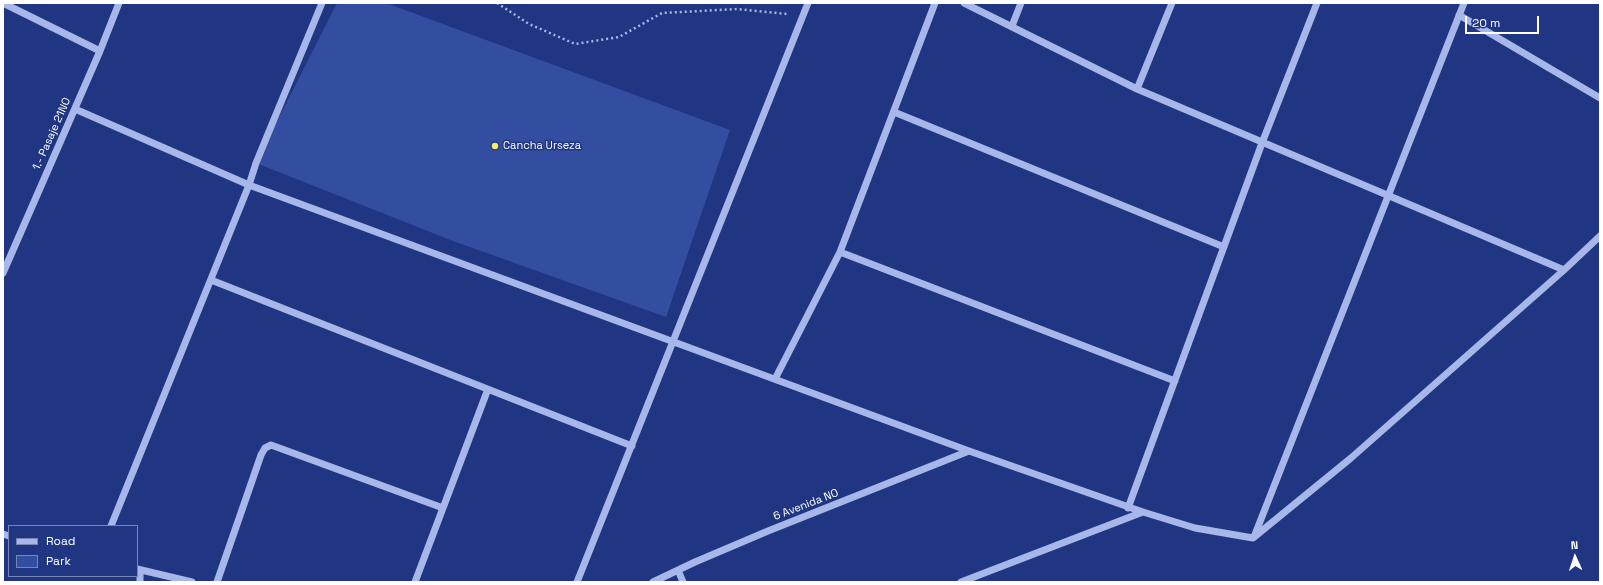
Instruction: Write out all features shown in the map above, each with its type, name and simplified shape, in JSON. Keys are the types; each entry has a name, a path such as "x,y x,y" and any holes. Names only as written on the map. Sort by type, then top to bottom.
{"street":[{"name":"1.- Pasaje 21NO","path":"3,272 100,52 119,3"},
{"path":"111,525 211,280 256,163 322,3"},
{"path":"577,582 808,3"},
{"path":"775,379 840,252 935,3"},
{"path":"964,3 1137,89 1564,270"},
{"path":"1012,26 1021,3"},
{"path":"1137,89 1172,3"},
{"path":"1128,508 1262,143 1317,3"},
{"path":"1253,538 1464,3"},
{"path":"3,4 100,52"},
{"path":"1459,15 1600,98"},
{"path":"74,109 249,184 969,451 1128,508 1195,528 1253,538 1351,458 1564,270 1600,236"},
{"path":"894,112 1224,247"},
{"path":"840,252 1175,381"},
{"path":"211,280 632,446"},
{"path":"415,582 488,389"},
{"path":"217,582 261,455 264,448 271,444 443,508"},
{"name":"6 Avenida NO","path":"652,582 768,531 969,451"},
{"path":"961,582 1143,512"},
{"path":"140,582 139,569 192,582"},
{"path":"678,570 683,582"}],"path":[{"path":"497,3 529,24 574,44 619,38 662,13 737,9 804,16"}],"green space":[{"name":"Cancha Urseza","path":"337,3 386,3 730,130 666,317 453,241 256,163"}],"place":[{"name":"Cancha Urseza","path":"495,146"}]}
